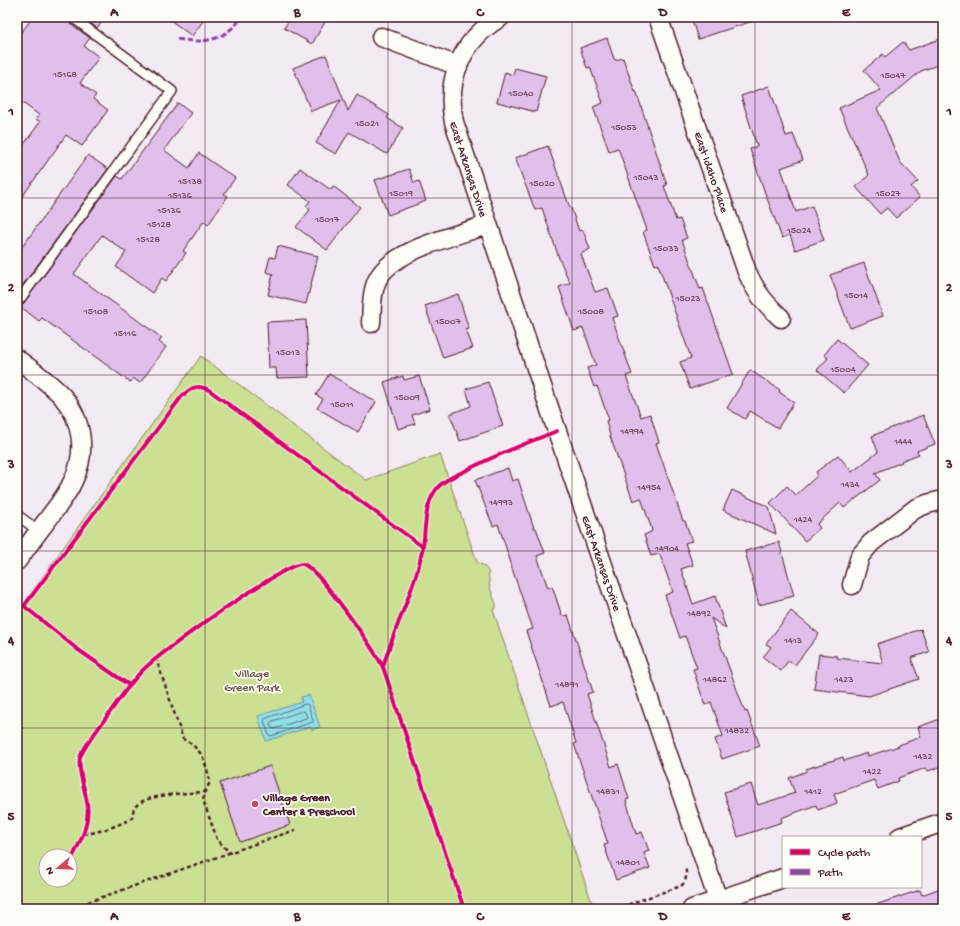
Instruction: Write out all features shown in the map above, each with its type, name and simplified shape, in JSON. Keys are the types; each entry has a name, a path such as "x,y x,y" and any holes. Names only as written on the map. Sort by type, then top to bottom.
{"street":[{"name":"East Arkansas Drive","path":"501,17 490,24 475,38 463,55 458,66 451,91 452,114 457,134 487,225 718,900"},
{"name":"East Idaho Place","path":"658,17 747,272 759,296 781,318"},
{"path":"381,37 458,66"},
{"name":"East Arkansas Drive","path":"371,323 375,285 378,278 388,265 413,251 487,225"},
{"path":"17,359 63,397 77,421 82,443 81,460 73,481 61,501 17,561"},
{"path":"852,585 860,556 871,543 915,509 926,504 943,500"},
{"path":"903,836 942,824"},
{"path":"692,909 782,878"}],"lane":[{"path":"17,303 172,91 72,17"},
{"path":"17,515 39,531"}],"path":[{"path":"17,600 26,607 29,599"},
{"path":"150,663 161,655"},
{"path":"156,658 183,739 192,744 202,755 207,769 210,782 203,800 217,839 231,852"},
{"path":"81,840 84,832 95,832 132,818 133,810 137,805 145,800 177,794 205,792"},
{"path":"68,909 295,830"},
{"path":"615,909 681,886 684,884 686,879"}],"green space":[{"name":"Village Green Park","path":"201,356 366,480 440,454 477,562 484,566 488,571 490,588 496,604 496,608 493,610 594,909 17,909 17,612"}],"water":[{"path":"309,695 320,727 312,730 310,727 266,741 258,716 302,702 301,697"}],"building":[{"path":"33,17 66,17 68,22 90,38 84,46 99,57 80,83 96,95 93,99 108,110 82,146 66,135 17,204 17,154 40,122 36,119 39,115 17,99 17,38"},
{"path":"82,17 106,17 97,28"},
{"path":"166,17 206,17 192,36"},
{"path":"291,17 328,17 312,44 284,28"},
{"path":"691,17 755,17 756,20 698,39"},
{"path":"607,38 614,59 616,60 623,58 635,92 636,91 667,185 664,186 676,220 680,219 687,238 682,240 700,289 703,288 733,374 690,389 680,362 691,358 658,264 655,265 643,232 647,230 618,148 609,151 593,107 603,103 590,67 587,68 580,48"},
{"path":"943,38 943,63 921,71 877,108 900,162 918,181 911,187 920,197 896,218 887,208 880,214 856,187 869,175 839,108 881,90 864,70 883,54 885,57 903,42 909,50"},
{"path":"326,55 348,111 357,95 389,115 387,118 403,128 387,154 349,132 336,154 316,143 341,100 311,111 293,68"},
{"path":"515,68 546,76 536,112 497,102 505,72 513,75"},
{"path":"769,86 786,136 793,134 803,160 781,168 796,212 812,206 824,240 795,250 790,235 782,238 765,193 750,149 757,146 741,96"},
{"path":"178,103 191,113 164,150 189,168 199,153 235,178 224,194 228,196 208,225 204,221 183,251 186,253 166,281 162,278 152,293 116,267 126,252 102,235 74,274 162,338 159,342 166,347 140,383 133,378 130,382 42,318 39,321 21,307 117,176 122,179"},
{"path":"548,146 579,231 583,230 590,249 581,254 595,292 608,288 618,316 612,318 632,374 626,376 641,417 650,414 659,442 656,443 683,521 685,521 692,541 685,543 693,565 681,569 693,604 715,596 726,629 711,618 745,712 747,711 760,746 722,759 715,739 723,736 711,702 705,705 693,669 697,668 685,636 680,638 665,595 673,592 660,555 651,556 644,535 652,530 641,498 633,501 611,439 606,421 609,420 597,386 594,387 587,368 596,365 583,328 574,331 559,287 570,283 559,258 542,208 535,210 515,158"},
{"path":"88,155 108,169 17,293 17,254"},
{"path":"300,168 331,190 333,186 360,207 327,250 296,227 310,210 306,206 310,201 288,185"},
{"path":"409,169 414,183 419,181 426,201 388,215 375,180"},
{"path":"278,246 318,256 306,304 268,295 273,274 266,272 270,257 275,258"},
{"path":"864,263 883,316 850,328 830,275"},
{"path":"458,294 469,329 466,330 473,348 443,358 425,306"},
{"path":"306,320 309,377 277,378 276,368 269,368 267,322"},
{"path":"837,339 868,365 844,393 817,370 828,358 824,355"},
{"path":"750,370 780,390 779,392 794,402 778,428 750,411 745,419 727,408"},
{"path":"329,374 376,402 358,432 317,408 323,399 316,395"},
{"path":"403,376 404,380 419,376 430,409 412,415 415,424 398,429 384,382"},
{"path":"488,382 503,426 460,441 450,414 471,406 466,389"},
{"path":"923,415 935,444 917,451 919,454 875,473 880,480 844,508 840,503 817,524 820,528 805,541 770,503 787,486 796,495 818,475 816,472 838,455 852,472 878,452 872,436"},
{"path":"508,468 512,481 518,479 534,528 536,528 545,553 537,556 548,588 552,586 562,616 568,615 593,692 587,694 611,767 618,764 629,799 626,800 636,834 642,832 649,851 644,853 650,868 616,880 604,845 608,844 574,744 576,743 563,702 551,706 526,631 533,629 498,524 493,526 475,480"},
{"path":"732,490 769,507 776,534 723,510"},
{"path":"779,542 794,596 759,605 745,551"},
{"path":"791,611 819,634 795,665 788,661 781,671 763,657 771,647 766,644"},
{"path":"921,629 929,652 911,658 919,679 869,696 814,689 819,654 837,656 837,658 883,663 877,644"},
{"path":"943,718 943,766 928,771 926,768 898,778 899,781 878,789 874,780 834,794 837,803 818,810 816,805 781,818 782,822 738,837 724,792 751,784 758,805 795,793 789,778 807,771 806,769 843,757 844,761 867,753 868,756 899,746 921,737 918,727"},
{"name":"Village Green Center & Preschool","path":"270,766 290,825 240,842 220,783"},
{"path":"938,889 943,904 943,909 873,909 872,906 920,890 922,895"}],"marked path":[{"path":"177,39 196,41 213,39 228,31 242,17"}],"cycle path":[{"path":"129,685 77,649 24,606 182,396 195,387 201,387 209,390 423,547"},
{"path":"383,667 420,562 425,522 428,507 434,492 448,479 499,454 557,431"},
{"path":"77,848 84,831 88,814 86,797 80,772 80,757 88,742 128,686 144,669 173,645 224,609 274,576 303,564 311,569 333,594 369,644 383,667 464,909"}],"place":[{"name":"Village Green Center & Preschool","path":"255,804"}]}
